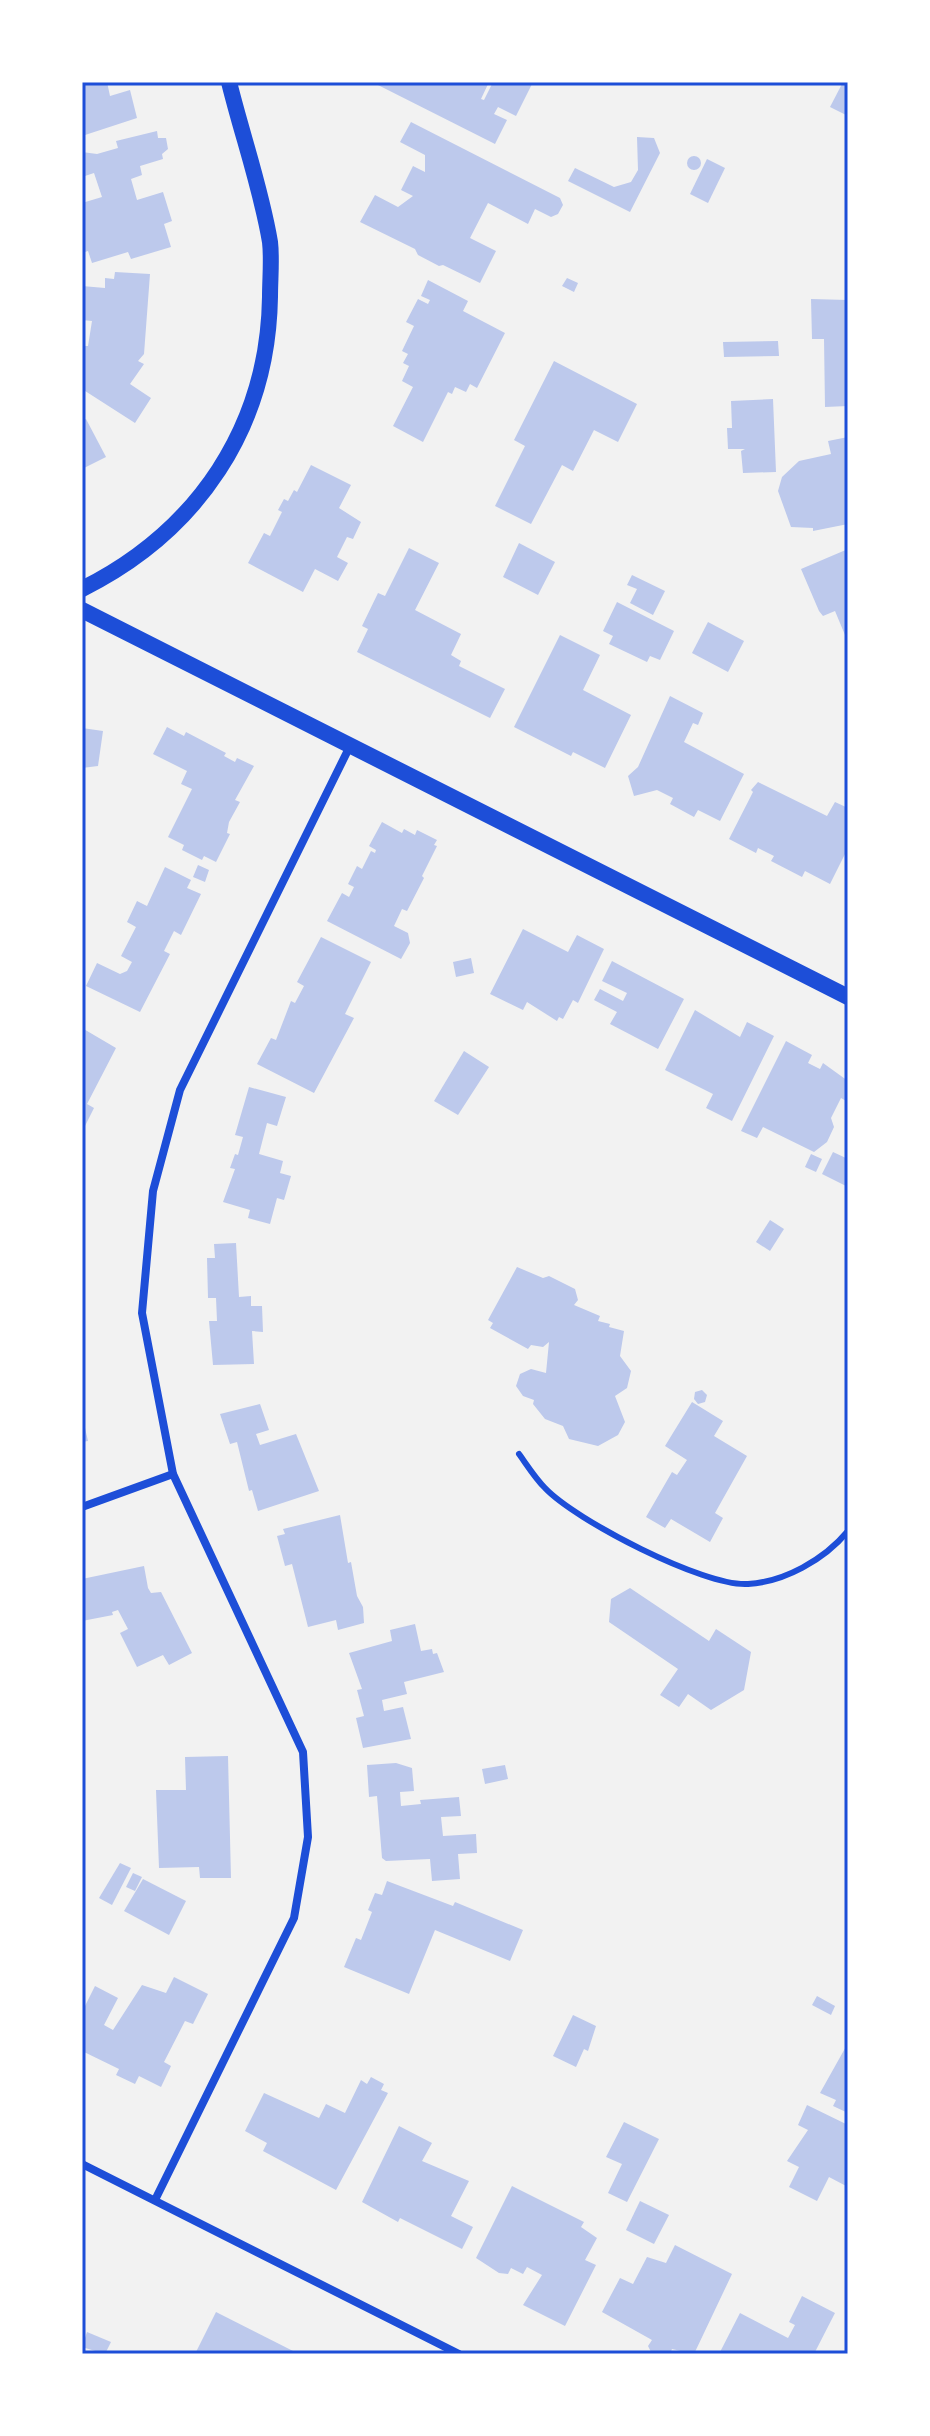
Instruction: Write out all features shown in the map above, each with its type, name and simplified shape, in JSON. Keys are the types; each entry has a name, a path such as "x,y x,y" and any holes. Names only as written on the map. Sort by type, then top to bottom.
{"main road":[{"path":"82,589 109,575 172,527 218,473 251,410 269,344 270,244 229,82"},
{"path":"82,610 848,997"}],"street":[{"path":"155,2200 294,1918 308,1837 303,1752 173,1474 142,1313 153,1191 180,1090 350,746"},
{"path":"82,1507 173,1474"},
{"path":"82,2164 459,2354"}],"lane":[{"path":"519,1454 545,1489 586,1520 701,1575 744,1585 785,1578 848,1531"}],"building":[{"path":"82,82 107,82 110,96 130,90 137,118 82,136"},
{"path":"372,82 489,82 481,99 484,100 493,82 533,82 516,116 498,107 494,114 507,120 495,144"},
{"path":"843,82 848,82 848,116 830,107"},
{"path":"411,122 560,198 563,205 558,214 551,217 535,209 528,224 488,203 470,238 496,251 480,283 443,265 439,266 418,255 415,249 360,222 375,195 398,207 413,196 401,190 413,166 425,172 425,155 400,142"},
{"path":"157,131 158,138 166,138 168,149 162,154 163,159 140,166 142,175 131,179 137,200 163,192 172,221 164,224 171,247 131,259 128,252 92,263 88,251 82,253 82,203 102,197 94,173 82,177 82,152 97,154 118,148 116,141"},
{"path":"637,137 654,138 660,153 630,212 568,181 575,168 614,187 631,182 638,170"},
{"path":"694,156 701,163 694,170 687,163"},
{"path":"707,159 725,168 708,203 690,194"},
{"path":"115,272 150,274 144,354 138,361 144,364 130,384 151,398 135,423 82,389 82,346 88,346 92,321 82,320 82,286 105,288 105,278 114,279"},
{"path":"567,278 578,283 574,292 562,286"},
{"path":"428,280 468,301 463,311 505,333 477,388 470,384 466,392 455,387 452,394 448,392 423,442 393,426 413,387 402,381 409,366 403,363 408,354 402,351 414,326 406,322 418,299 428,304 430,300 421,296"},
{"path":"811,299 848,300 848,406 825,407 824,339 812,339"},
{"path":"778,341 779,356 724,357 723,342"},
{"path":"554,361 637,404 618,442 594,430 573,471 562,465 531,524 495,506 525,446 514,440"},
{"path":"773,399 776,472 743,473 741,451 745,449 728,449 727,428 732,428 731,401"},
{"path":"86,419 106,457 82,469 82,421"},
{"path":"848,437 848,524 813,531 813,528 791,527 778,491 782,477 799,461 831,454 828,441"},
{"path":"311,465 351,485 339,508 361,522 353,539 347,537 337,557 348,563 338,581 315,569 303,592 248,563 264,533 270,536 282,512 278,510 284,499 288,501 294,490 297,492"},
{"path":"519,543 555,562 538,595 503,577"},
{"path":"409,548 439,563 415,610 461,634 451,655 461,661 459,666 505,689 490,718 357,652 368,629 362,626 378,593 385,596"},
{"path":"848,549 848,633 845,635 835,611 823,616 819,611 801,569"},
{"path":"632,575 665,591 653,615 630,603 637,589 627,585"},
{"path":"617,602 674,631 660,660 650,656 647,662 609,644 613,636 603,631"},
{"path":"708,622 744,641 728,672 692,653"},
{"path":"560,635 600,655 583,690 631,715 605,768 573,752 571,756 514,727"},
{"path":"670,696 703,713 698,725 693,723 684,742 744,774 720,821 698,810 694,817 670,804 673,798 657,790 634,796 628,776 638,767"},
{"path":"167,727 184,736 186,732 226,753 224,756 235,762 237,758 254,766 235,800 240,802 229,822 227,833 230,834 216,862 204,856 202,860 182,850 184,845 168,837 192,789 181,784 187,771 153,754"},
{"path":"82,728 103,731 98,766 82,768"},
{"path":"758,782 827,816 835,802 848,808 848,848 830,884 805,871 802,877 771,861 774,856 758,848 756,853 729,839 753,792 751,790"},
{"path":"382,822 402,833 404,829 415,835 417,830 437,840 422,876 424,878 407,911 402,909 394,926 408,933 410,943 401,959 327,921 342,893 349,897 354,887 348,884 357,866 362,869 371,851 375,853 376,850 369,846"},
{"path":"198,865 209,870 205,882 193,877"},
{"path":"165,867 191,880 187,888 201,894 181,935 174,931 164,951 170,954 140,1012 86,986 97,963 120,974 127,971 132,962 121,956 136,927 127,922 137,901 147,906"},
{"path":"523,929 568,952 577,935 604,949 578,1003 573,1000 563,1019 559,1017 557,1021 527,1002 523,1010 490,994"},
{"path":"321,937 371,962 345,1014 354,1018 314,1093 257,1064 271,1038 276,1040 291,1001 295,1003 304,986 297,982"},
{"path":"471,958 474,973 456,977 453,962"},
{"path":"612,961 684,999 658,1049 610,1024 617,1012 594,1000 600,989 623,1001 627,993 602,981"},
{"path":"695,1010 740,1037 747,1022 774,1036 732,1121 706,1108 713,1094 665,1070"},
{"path":"82,1028 116,1048 87,1104 94,1108 82,1132"},
{"path":"786,1041 812,1055 808,1063 820,1069 823,1063 848,1081 848,1102 841,1098 831,1118 834,1127 827,1142 814,1152 763,1127 757,1138 741,1131"},
{"path":"464,1051 489,1067 458,1115 434,1101"},
{"path":"249,1087 286,1097 277,1126 267,1123 259,1154 283,1161 280,1173 291,1176 284,1200 277,1198 270,1224 248,1218 250,1210 223,1202 235,1169 230,1168 243,1137 235,1135"},
{"path":"833,1152 848,1159 848,1187 822,1174"},
{"path":"811,1154 822,1159 816,1172 805,1167"},
{"path":"770,1220 784,1229 770,1251 756,1242"},
{"path":"236,1243 239,1297 251,1296 251,1306 262,1306 263,1332 252,1331 254,1364 213,1365 209,1321 217,1321 216,1298 208,1298 207,1258 215,1258 214,1244"},
{"path":"517,1267 543,1278 549,1276 575,1289 578,1300 574,1305 600,1316 598,1321 610,1324 609,1327 624,1331 620,1356 631,1371 627,1388 615,1396 625,1422 618,1435 598,1446 569,1439 563,1426 545,1419 533,1404 534,1400 523,1396 516,1386 520,1374 531,1369 546,1373 549,1342 543,1347 531,1345 528,1349 490,1328 493,1323 488,1320"},
{"path":"702,1390 707,1395 705,1402 698,1404 694,1399 695,1392"},
{"path":"692,1402 723,1421 714,1436 747,1456 715,1513 723,1518 710,1542 671,1519 665,1528 646,1517 672,1472 677,1475 687,1460 665,1446"},
{"path":"260,1404 269,1430 256,1434 260,1445 296,1434 319,1491 258,1511 252,1490 249,1491 237,1442 230,1444 220,1414"},
{"path":"82,1415 88,1441 82,1442"},
{"path":"340,1515 348,1563 351,1562 364,1623 338,1630 336,1620 308,1627 292,1564 285,1566 277,1536 285,1534 283,1529"},
{"path":"144,1566 148,1588 151,1593 161,1592 192,1653 169,1665 163,1655 137,1667 120,1633 128,1629 118,1610 112,1612 113,1615 82,1621 82,1579"},
{"path":"630,1588 709,1641 716,1629 751,1652 744,1690 711,1710 688,1694 679,1707 660,1695 678,1669 609,1622 611,1599"},
{"path":"415,1624 421,1651 432,1649 433,1654 437,1653 444,1672 404,1682 407,1694 382,1700 384,1711 403,1707 411,1739 363,1748 356,1718 364,1716 357,1690 362,1689 349,1653 392,1641 390,1630"},
{"path":"228,1756 231,1878 200,1878 199,1867 159,1868 156,1790 186,1790 185,1757"},
{"path":"396,1763 412,1768 414,1791 400,1792 401,1806 421,1804 420,1800 459,1797 461,1816 441,1817 443,1836 476,1834 477,1853 458,1854 460,1879 432,1881 430,1859 386,1861 382,1858 377,1796 369,1797 367,1765"},
{"path":"505,1765 508,1779 485,1784 482,1769"},
{"path":"120,1863 131,1868 112,1905 99,1898"},
{"path":"133,1873 142,1877 135,1891 126,1887"},
{"path":"143,1879 186,1901 169,1935 124,1911"},
{"path":"387,1881 453,1906 455,1902 523,1930 510,1961 435,1930 409,1994 344,1967 356,1938 361,1940 372,1912 368,1910 375,1893 382,1895"},
{"path":"174,1977 208,1994 193,2024 185,2021 164,2062 171,2066 161,2087 139,2076 135,2084 116,2075 119,2069 82,2051 82,2012 95,1986 118,1998 104,2025 113,2030 142,1985 166,1993"},
{"path":"817,1996 835,2006 831,2015 812,2005"},
{"path":"573,2015 596,2026 588,2051 584,2049 576,2067 553,2056"},
{"path":"848,2043 848,2113 833,2106 836,2100 820,2093"},
{"path":"371,2077 384,2084 381,2090 388,2093 336,2190 263,2151 267,2143 245,2131 264,2093 319,2118 326,2104 345,2113 361,2080 367,2084"},
{"path":"807,2105 848,2125 848,2187 829,2177 817,2201 789,2187 799,2167 787,2161 808,2130 798,2125"},
{"path":"624,2122 659,2139 627,2202 608,2193 622,2164 606,2157"},
{"path":"399,2126 432,2143 422,2161 469,2181 451,2216 473,2227 462,2249 400,2218 398,2222 362,2202"},
{"path":"512,2186 584,2222 581,2227 597,2238 585,2260 596,2265 565,2326 523,2305 542,2275 527,2267 523,2274 511,2268 508,2274 499,2273 476,2258"},
{"path":"640,2201 669,2215 654,2244 626,2230"},
{"path":"675,2245 732,2274 694,2354 672,2349 670,2354 652,2354 648,2346 652,2340 602,2312 620,2278 633,2284 647,2257 666,2263"},
{"path":"802,2296 835,2313 814,2354 719,2354 740,2313 788,2338 795,2325 789,2322"},
{"path":"216,2312 299,2354 195,2354"},
{"path":"87,2332 111,2342 105,2354 82,2347"}]}
